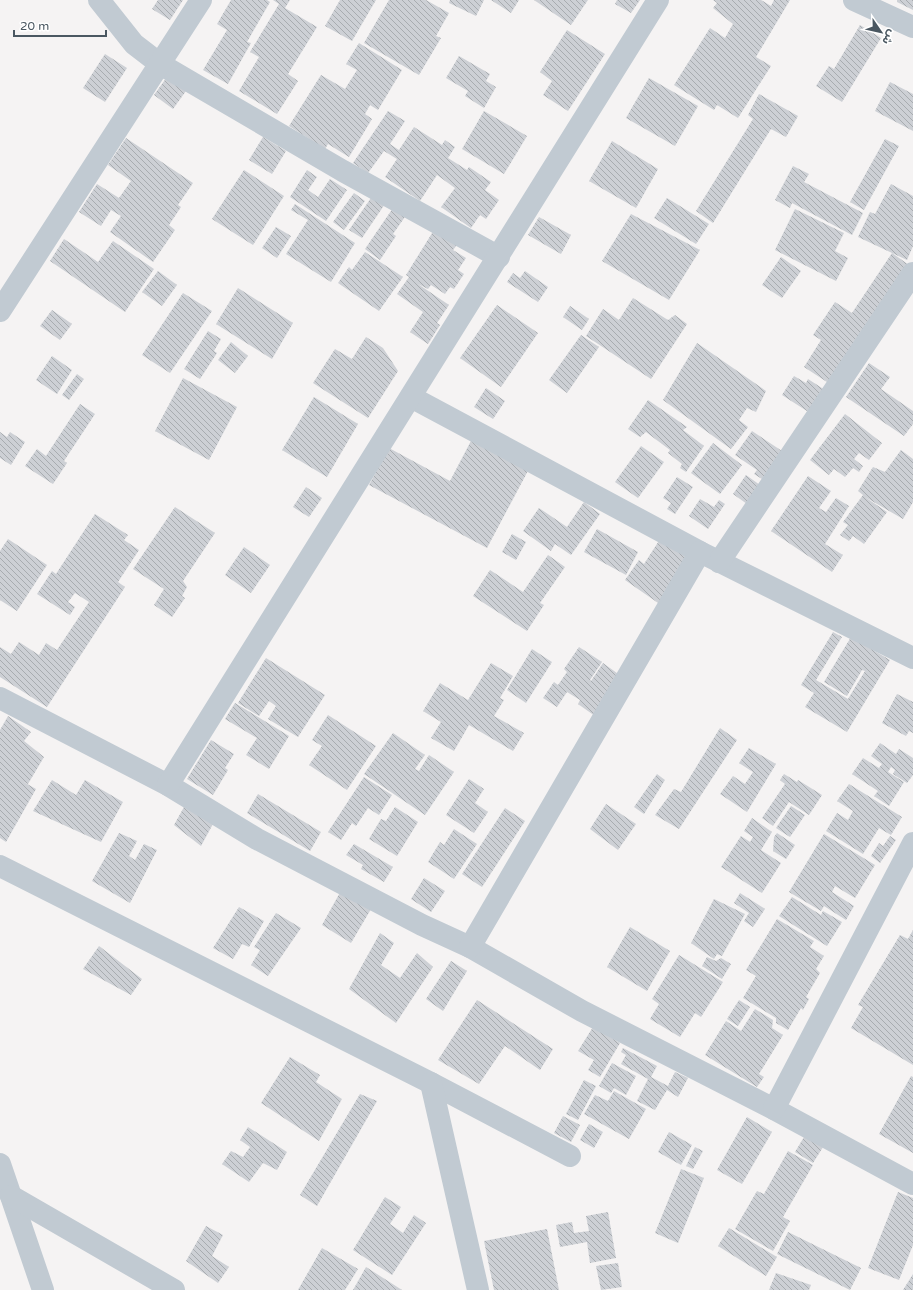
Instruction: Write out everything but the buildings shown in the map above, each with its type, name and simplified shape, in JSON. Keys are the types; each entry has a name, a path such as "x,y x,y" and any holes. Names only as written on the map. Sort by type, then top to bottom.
{"street":[{"path":"99,0 134,44 160,64 316,155 498,257"},
{"path":"0,311 201,0"},
{"path":"168,785 658,0"},
{"path":"854,0 913,27"},
{"path":"719,562 913,274"},
{"path":"411,397 719,562 913,658"},
{"path":"470,947 700,552"},
{"path":"0,698 168,785 257,838 422,924 470,947 582,1011 774,1109 913,1184"},
{"path":"774,1109 913,842"},
{"path":"0,866 431,1083 570,1156"},
{"path":"431,1083 478,1290"},
{"path":"0,1164 43,1290"},
{"path":"11,1196 174,1290"}]}
